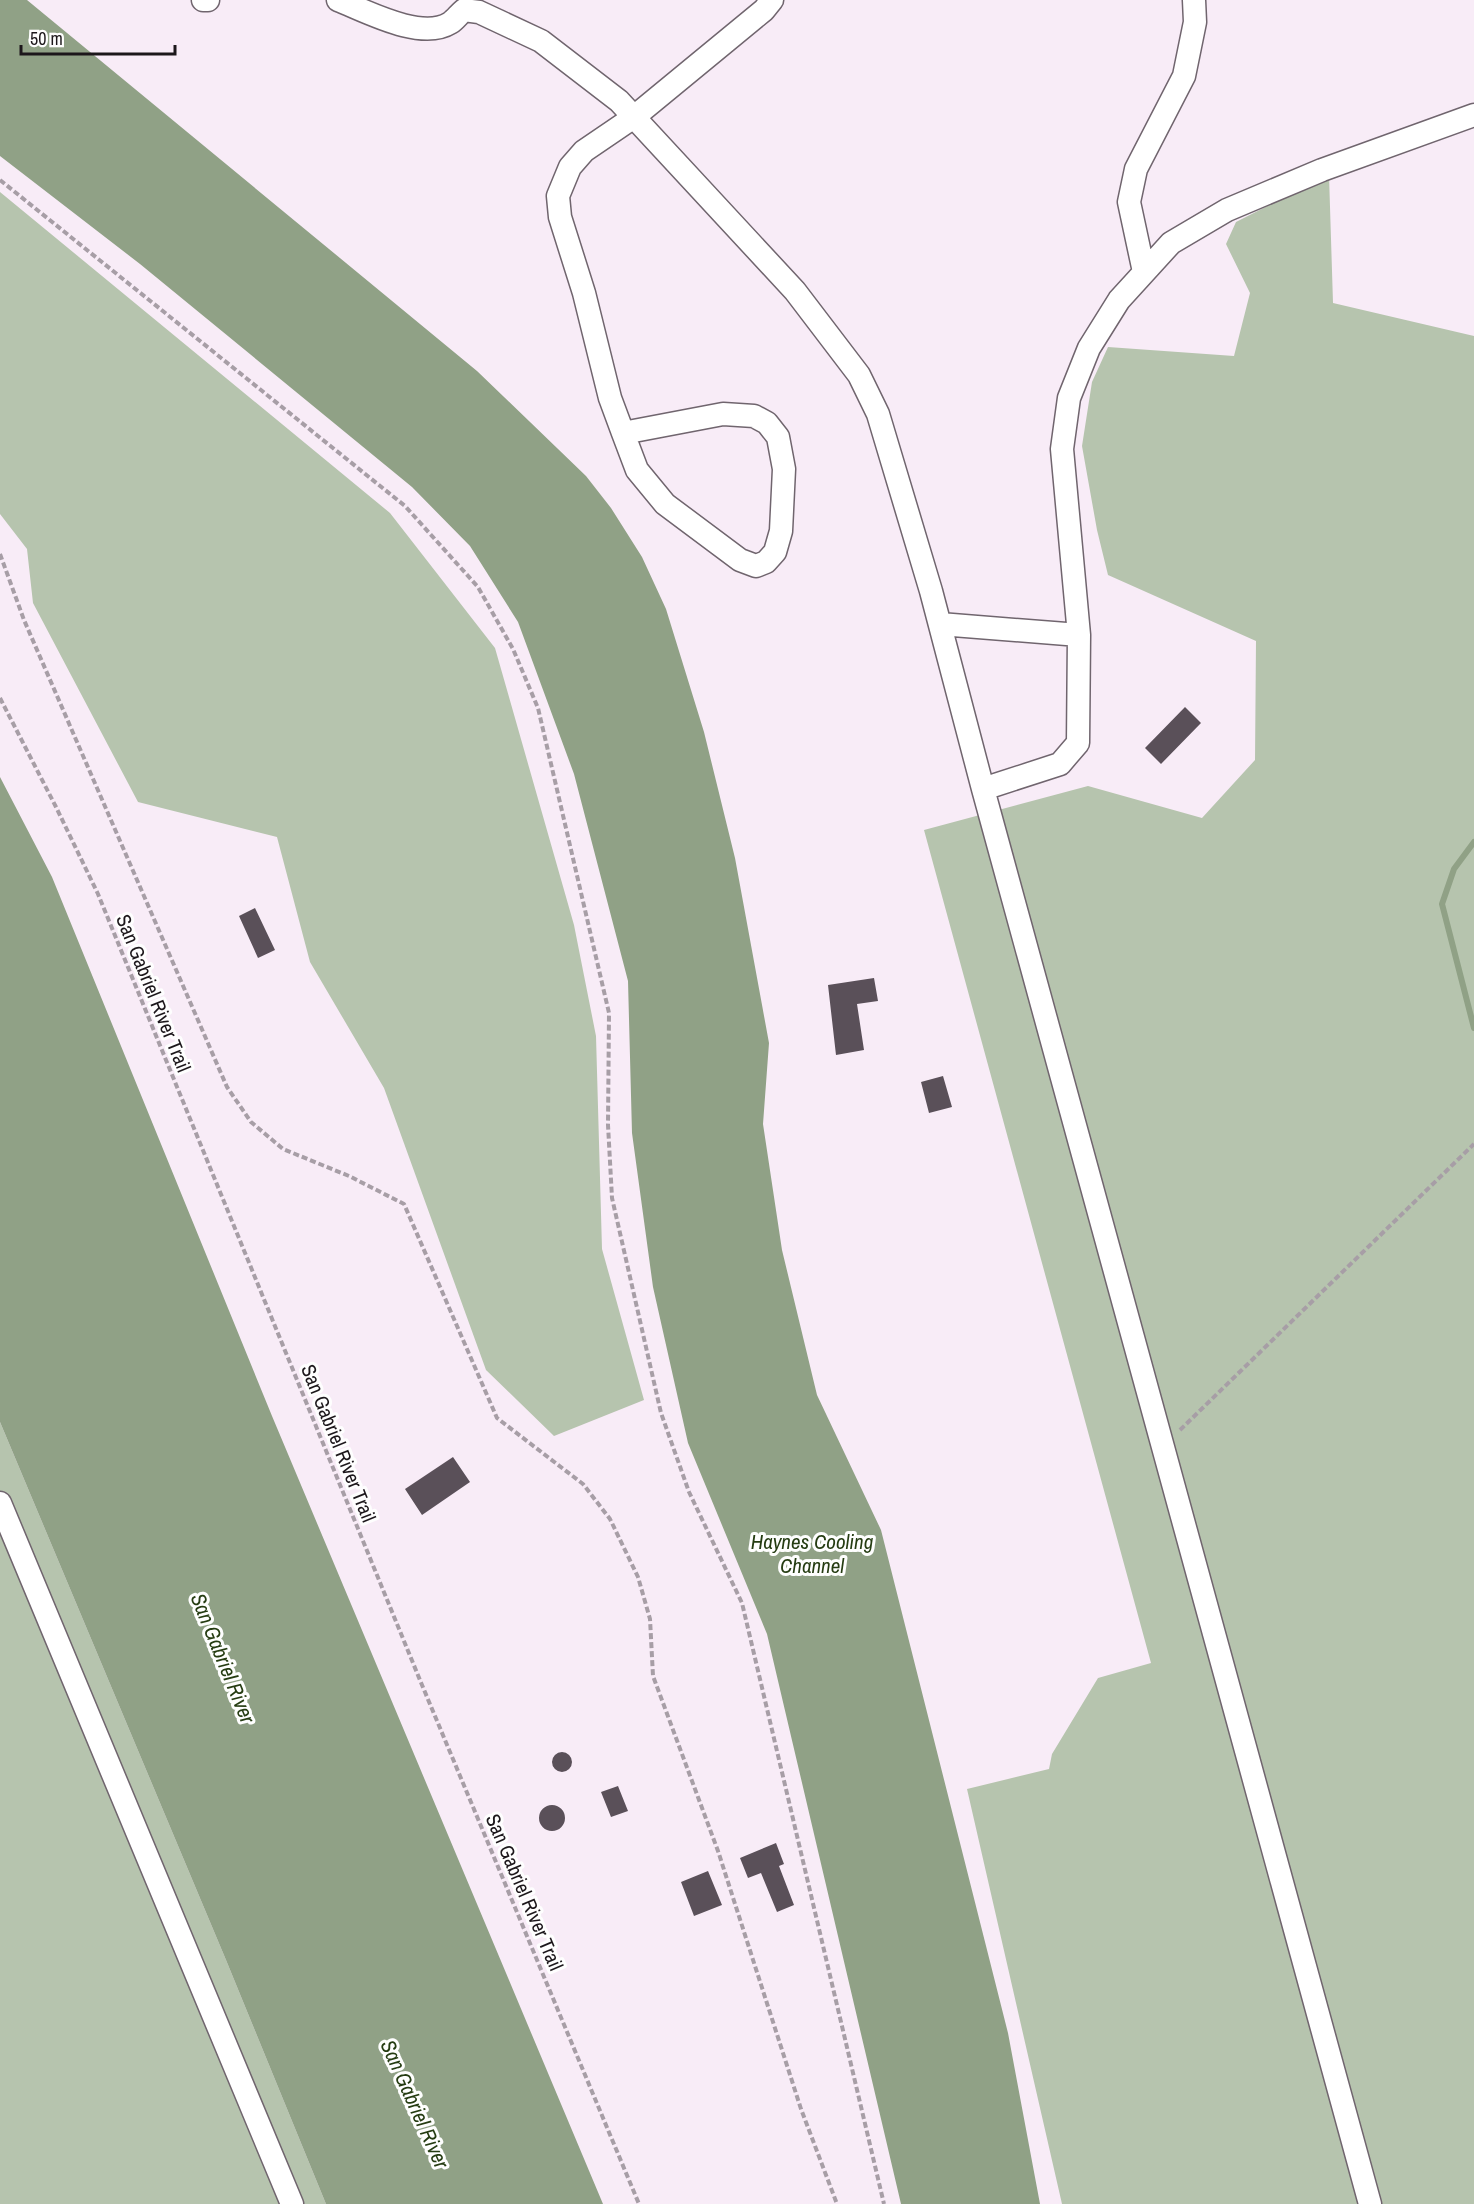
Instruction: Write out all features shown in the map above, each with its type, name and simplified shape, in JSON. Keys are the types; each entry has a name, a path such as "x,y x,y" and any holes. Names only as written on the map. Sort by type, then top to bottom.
{"lane":[{"path":"203,0 208,0"},
{"path":"338,0 413,28 433,28 449,24 464,10 479,12 541,41 619,101 795,291 859,375 878,414 940,624 1162,1447 1370,2204"},
{"path":"623,433 723,414 754,416 767,423 778,437 784,469 781,531 775,552 766,562 756,566 740,560 665,504 637,470 623,433 610,398 584,293 560,217 558,196 570,167 584,151 634,117 765,10 772,0"},
{"path":"1144,272 1129,202 1136,169 1184,76 1195,22 1194,0"},
{"path":"983,789 1060,764 1078,743 1079,635 1062,449 1070,398 1089,348 1119,300 1171,243 1227,210 1322,170 1474,115"},
{"path":"940,624 1079,635"},
{"path":"0,1503 292,2204"}],"path":[{"path":"0,180 405,506 478,587 513,649 538,708 609,1013 608,1125 612,1198 661,1413 689,1492 742,1603 884,2204"},
{"path":"0,554 24,620 227,1087 251,1122 283,1149 349,1176 404,1204 497,1418 583,1484 610,1519 638,1577 650,1619 653,1676 718,1851 801,2109 837,2204"},
{"name":"San Gabriel River Trail","path":"0,698 98,894 422,1685 639,2204"},
{"path":"1162,1447 1474,1144"}],"shaded area":[{"path":"1329,175 1333,303 1474,336 1474,2204 1062,2204 967,1789 1049,1769 1052,1754 1098,1678 1151,1663 924,830 1088,786 1202,818 1255,760 1256,641 1108,575 1097,530 1082,446 1092,382 1108,347 1234,356 1250,293 1226,244 1236,222"},
{"path":"0,192 390,513 495,648 574,925 596,1036 602,1249 644,1400 554,1436 486,1370 384,1088 310,962 277,837 138,802 33,603 27,549 0,514"},
{"path":"0,1422 226,1960 326,2204 0,2204"}],"water":[{"name":"Haynes Cooling Channel","path":"0,0 27,0 477,371 586,476 611,508 642,557 666,609 704,732 735,858 769,1043 763,1124 782,1250 817,1395 881,1530 1008,2033 1040,2204 901,2204 767,1634 688,1443 653,1287 632,1133 628,981 574,774 518,622 470,546 412,487 140,264 0,156"},
{"name":"San Gabriel River","path":"0,777 52,877 272,1416 603,2204 326,2204 0,1422"}],"building":[{"path":"1185,707 1201,723 1161,764 1145,748"},
{"path":"255,908 275,950 258,958 239,916"},
{"path":"874,978 878,1001 857,1004 864,1050 836,1055 828,985"},
{"path":"943,1076 952,1107 929,1113 921,1082"},
{"path":"453,1457 470,1482 422,1515 405,1489"},
{"path":"562,1752 569,1755 572,1762 569,1769 562,1772 555,1769 552,1762 555,1755"},
{"path":"618,1786 628,1811 611,1817 601,1792"},
{"path":"552,1805 561,1809 565,1818 561,1827 552,1831 543,1827 539,1818 543,1809"},
{"path":"776,1843 784,1864 779,1866 794,1905 777,1912 761,1873 748,1878 740,1858"},
{"path":"708,1871 722,1905 694,1916 681,1882"}],"waterway":[{"path":"1474,842 1454,869 1442,904 1474,1028"}]}
